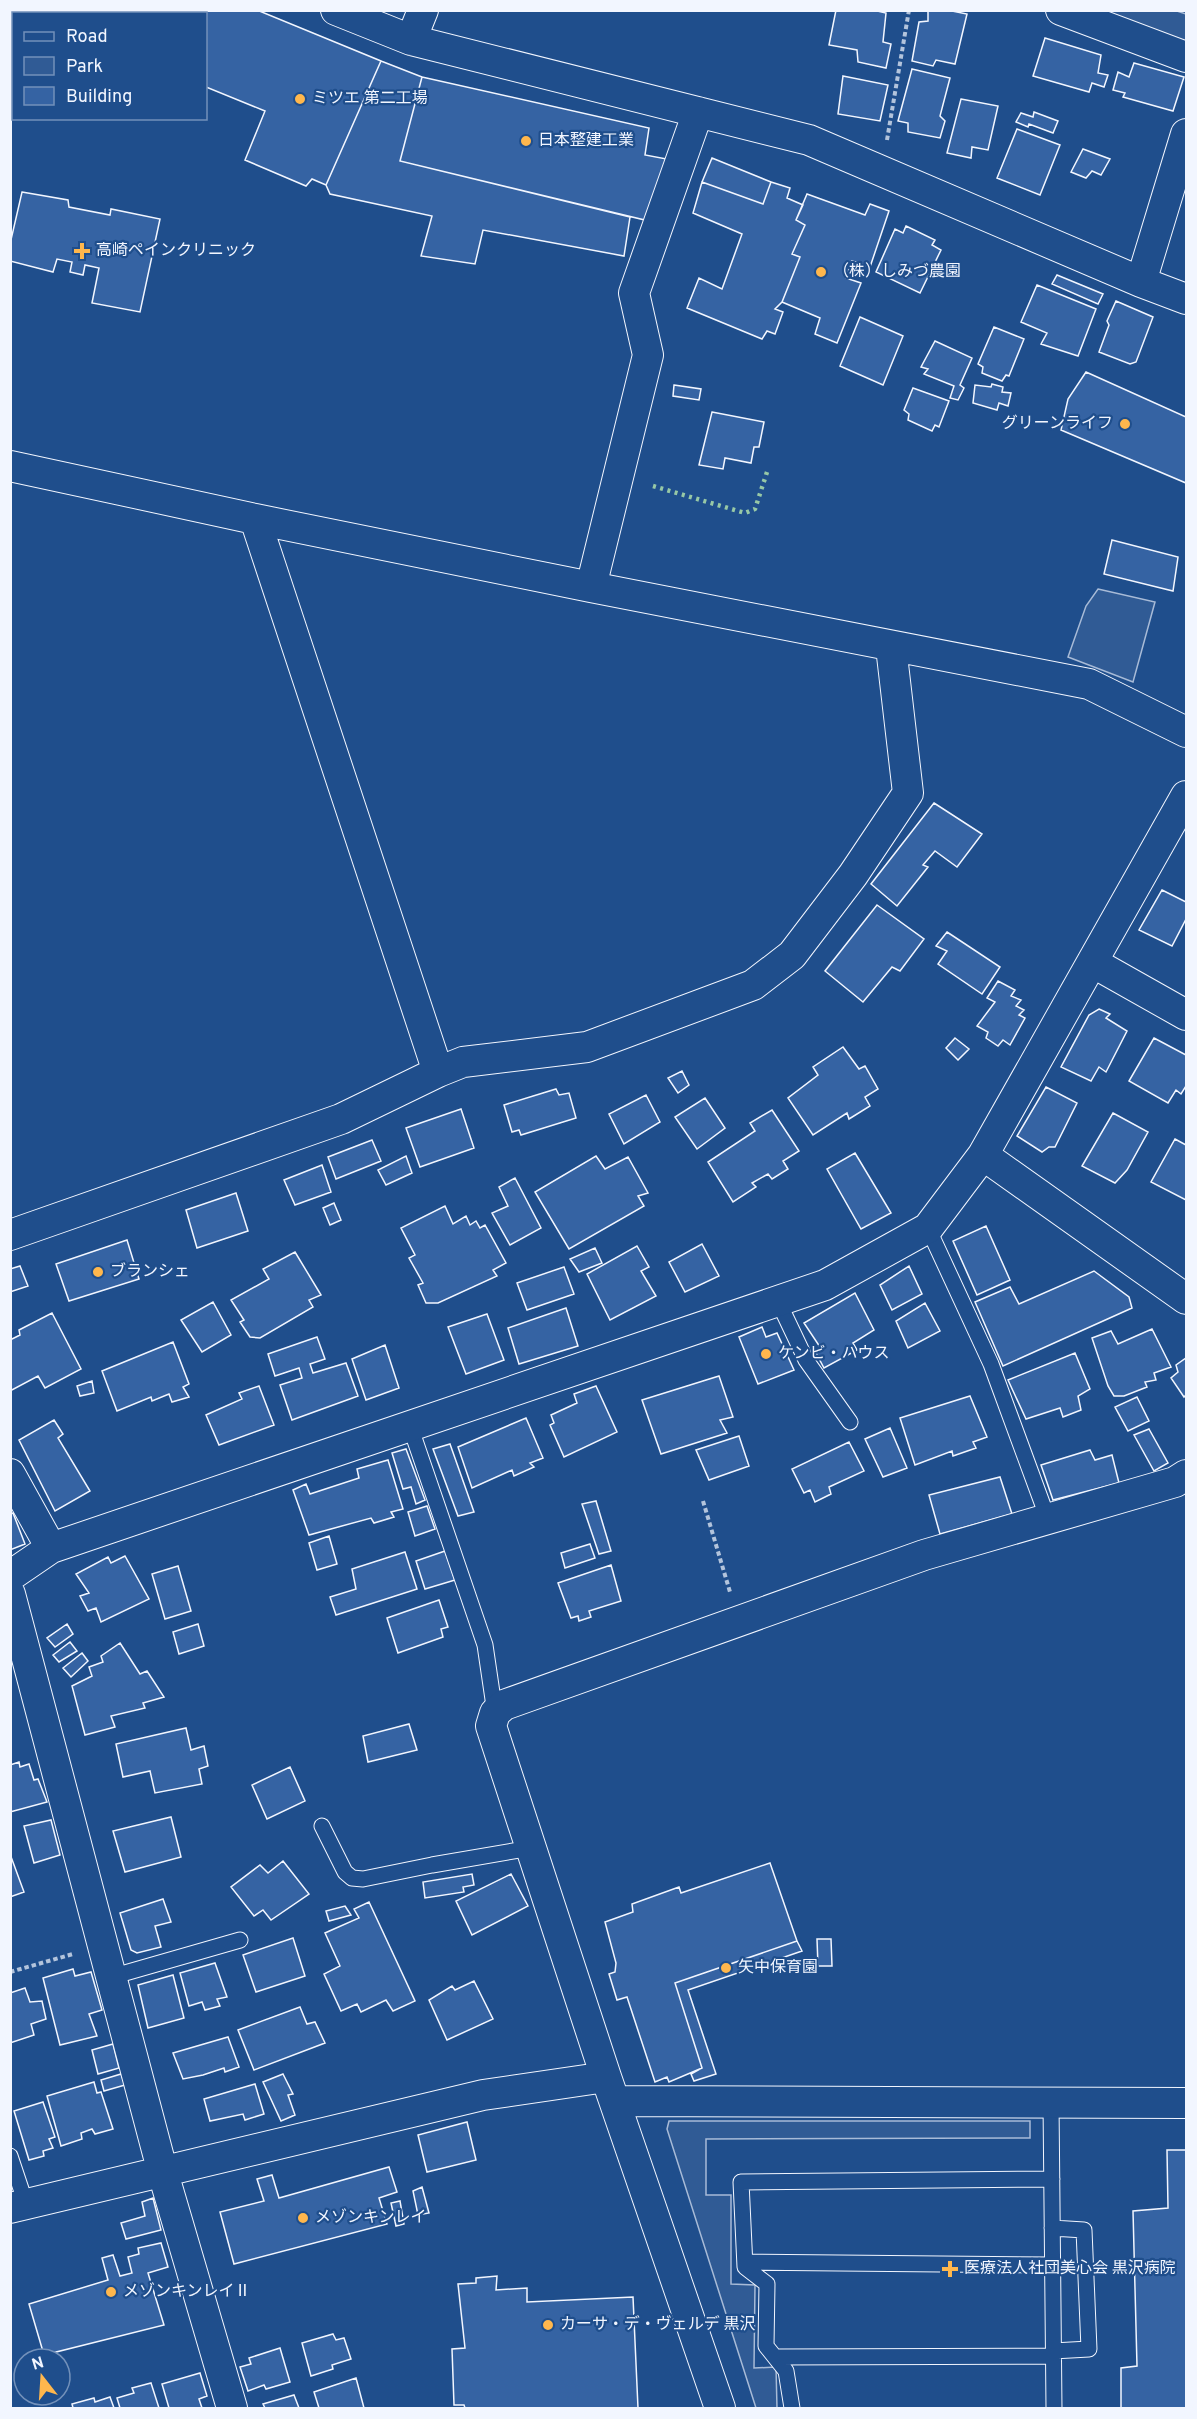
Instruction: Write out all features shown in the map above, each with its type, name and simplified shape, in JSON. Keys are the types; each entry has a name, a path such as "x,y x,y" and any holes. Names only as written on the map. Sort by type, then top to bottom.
{"street":[{"path":"336,10 411,40 809,140 1141,282 1186,299"},
{"path":"411,40 423,10"},
{"path":"1061,10 1186,57"},
{"path":"591,587 648,355 634,293 698,112"},
{"path":"1141,282 1186,134"},
{"path":"10,466 255,519 591,587 1089,684 1186,732"},
{"path":"255,519 438,1072"},
{"path":"10,1235 341,1119 463,1062 587,1047 753,986 792,955 853,875 908,793 891,647"},
{"path":"10,1576 51,1548 825,1285 928,1228 983,1155 1186,796"},
{"path":"1092,962 1186,1015"},
{"path":"983,1155 1186,1299"},
{"path":"10,1474 51,1548"},
{"path":"720,2409 491,1726 495,1713 504,1706 924,1555 1175,1482 1186,1475"},
{"path":"10,1593 163,2173 232,2409"},
{"path":"18,2206 483,2096 611,2089 1051,2103 1186,2103"}],"lane":[{"path":"928,1228 991,1364 1048,1520"},
{"path":"778,1301 806,1360 850,1422"},
{"path":"410,1426 485,1645 495,1713"},
{"path":"322,1826 345,1872 352,1878 363,1879 531,1848"},
{"path":"111,1977 240,1940"},
{"path":"1051,2103 1054,2409"},
{"path":"10,2156 18,2206"},
{"path":"792,2409 786,2371 766,2346 767,2284 745,2267 741,2182 1052,2178"},
{"path":"776,2358 1053,2354 1089,2349 1083,2230 1052,2228"},
{"path":"745,2262 1053,2265"}],"path":[{"path":"882,171 909,10"},
{"path":"703,1500 739,1621"},
{"path":"10,1972 103,1945"}],"green space":[{"path":"1087,11 1177,11 1186,14 1186,41"},
{"path":"1098,589 1155,602 1133,682 1068,657 1086,606"},
{"path":"669,2121 1030,2121 1030,2138 706,2139 706,2195 731,2195 731,2284 755,2285 754,2368 776,2367 777,2408 756,2408 667,2129"}],"building":[{"name":"ミツエ 第二工場","path":"110,10 257,10 381,61 326,185 312,179 306,186 245,160 265,111 207,87 207,12 109,12"},
{"path":"836,10 873,10 886,13 883,42 891,44 886,68 858,62 857,50 829,45"},
{"path":"928,10 947,10 967,14 955,64 936,60 933,66 912,61 919,22 928,21"},
{"path":"1045,38 1101,55 1098,73 1108,75 1104,87 1092,83 1089,92 1033,76"},
{"path":"381,61 422,77 400,161 630,217 624,256 483,230 475,264 421,256 432,216 330,194 326,185"},
{"path":"1134,63 1184,77 1173,111 1123,97 1125,93 1113,90 1118,72 1129,77"},
{"path":"912,69 950,78 940,116 945,121 940,138 908,132 908,123 898,121"},
{"path":"843,76 888,85 880,121 838,114"},
{"name":"日本整建工業","path":"422,77 649,128 645,155 672,160 649,221 400,161"},
{"path":"961,99 998,106 988,150 972,147 971,158 947,153"},
{"path":"1034,112 1058,121 1053,133 1016,122 1021,113 1033,117"},
{"path":"1017,129 1060,145 1040,195 997,178"},
{"path":"1083,149 1110,159 1101,175 1092,171 1086,178 1071,172"},
{"path":"712,158 771,182 763,204 702,182"},
{"path":"702,182 763,204 771,182 790,188 787,198 803,205 796,220 805,225 792,254 800,257 782,302 775,309 783,312 775,334 767,331 762,339 687,308 699,278 722,289 742,234 693,213"},
{"name":"高崎ペインクリニック","path":"22,192 68,200 69,207 110,215 111,209 160,219 140,312 92,303 99,268 85,265 83,275 70,272 72,262 57,259 53,272 10,261 10,244"},
{"name":"（株）しみづ農園","path":"807,194 865,215 870,204 889,211 870,267 852,261 846,278 861,283 837,343 815,334 820,318 782,302 800,257 792,254 805,225 796,220"},
{"path":"906,226 935,240 932,245 941,250 920,293 876,272 895,229 903,233"},
{"path":"1057,275 1103,294 1098,304 1052,284"},
{"path":"1037,285 1096,309 1078,356 1041,344 1047,333 1021,322"},
{"path":"1116,301 1153,317 1136,362 1130,364 1099,352 1109,325 1107,321"},
{"path":"860,317 903,336 883,385 840,366"},
{"path":"994,327 1024,339 1009,376 1006,375 1002,381 982,373 983,367 978,364"},
{"path":"935,341 972,358 960,385 964,388 958,400 950,398 954,386 924,374 928,369 921,367"},
{"name":"グリーンライフ","path":"1086,372 1186,417 1186,483 1061,430 1068,399"},
{"path":"992,384 1003,387 1002,392 1011,393 1008,406 999,403 997,410 973,403 975,385 991,387"},
{"path":"674,385 701,389 699,400 673,396"},
{"path":"913,388 949,401 939,427 935,425 932,431 908,420 909,414 904,410"},
{"path":"712,412 764,422 759,447 754,447 751,463 725,458 723,469 699,465"},
{"path":"1112,540 1178,557 1173,591 1104,574"},
{"path":"934,803 982,834 957,867 935,851 923,865 928,867 897,906 871,884"},
{"path":"1162,890 1186,902 1186,919 1172,946 1139,930"},
{"path":"877,905 924,939 900,971 892,967 863,1002 825,971"},
{"path":"947,932 1000,967 982,994 938,964 947,951 936,946"},
{"path":"998,981 1015,990 1011,996 1021,1000 1016,1006 1024,1010 1019,1015 1025,1018 1010,1045 1003,1040 998,1046 986,1038 988,1032 977,1026 995,1002 987,998"},
{"path":"1099,1009 1110,1014 1106,1018 1127,1031 1106,1072 1099,1067 1091,1081 1061,1067 1089,1015"},
{"path":"955,1038 969,1049 958,1060 946,1048"},
{"path":"1154,1038 1186,1055 1186,1086 1181,1094 1176,1090 1168,1103 1129,1081"},
{"path":"843,1047 859,1069 865,1066 878,1089 865,1097 870,1106 849,1119 847,1113 813,1135 788,1098 818,1075 813,1067"},
{"path":"682,1071 689,1085 678,1093 668,1078"},
{"path":"1046,1087 1077,1103 1055,1147 1049,1147 1042,1152 1017,1136"},
{"path":"556,1089 559,1095 569,1093 576,1118 521,1135 519,1130 512,1132 504,1105"},
{"path":"646,1095 660,1122 624,1144 609,1114"},
{"path":"705,1098 725,1128 697,1149 675,1117"},
{"path":"461,1109 474,1148 420,1167 406,1128"},
{"path":"772,1110 799,1151 783,1161 788,1169 772,1179 768,1174 752,1183 756,1187 733,1202 708,1162 755,1131 750,1123"},
{"path":"1113,1113 1148,1132 1127,1170 1115,1183 1082,1166"},
{"path":"1175,1139 1186,1145 1186,1200 1151,1182"},
{"path":"372,1140 381,1161 336,1179 328,1157"},
{"path":"855,1153 891,1213 861,1229 827,1169"},
{"path":"406,1156 412,1173 386,1185 378,1170"},
{"path":"596,1156 605,1169 628,1157 648,1193 638,1196 644,1206 569,1249 535,1192"},
{"path":"322,1165 331,1192 295,1205 284,1180"},
{"path":"515,1178 541,1228 510,1245 492,1213 508,1206 499,1187"},
{"path":"236,1193 248,1231 197,1248 186,1210"},
{"path":"334,1203 341,1220 330,1225 323,1208"},
{"path":"445,1206 453,1224 466,1216 470,1225 476,1221 480,1228 485,1225 506,1263 493,1270 497,1276 438,1303 426,1303 418,1285 423,1283 409,1258 415,1255 401,1228"},
{"path":"986,1226 1010,1280 977,1295 953,1241"},
{"name":"ブランシェ","path":"127,1240 139,1279 69,1301 56,1264"},
{"path":"702,1244 719,1276 685,1292 669,1262"},
{"path":"637,1246 649,1267 641,1271 656,1296 610,1320 587,1274"},
{"path":"595,1248 602,1263 579,1272 570,1259"},
{"path":"295,1252 321,1295 309,1300 313,1307 260,1338 250,1337 240,1322 244,1320 231,1300 269,1279 263,1269"},
{"path":"20,1266 28,1286 10,1292 10,1269"},
{"path":"909,1266 922,1294 892,1310 880,1285"},
{"path":"564,1267 574,1294 527,1310 517,1283"},
{"path":"1094,1271 1129,1297 1132,1308 1003,1366 975,1302 1010,1287 1019,1304"},
{"path":"855,1293 874,1330 853,1343 857,1350 824,1368 816,1353 822,1350 804,1323"},
{"path":"213,1302 231,1335 202,1352 181,1320"},
{"path":"925,1303 940,1331 908,1348 896,1321"},
{"path":"566,1308 578,1346 519,1364 508,1328"},
{"path":"52,1313 81,1369 45,1388 38,1376 10,1391 10,1340 20,1335 19,1330"},
{"path":"487,1314 504,1360 466,1374 448,1327"},
{"name":"ケンビ・ハウス","path":"762,1327 766,1337 777,1333 794,1370 758,1384 739,1337"},
{"path":"1152,1329 1171,1367 1154,1373 1156,1380 1145,1382 1147,1387 1124,1396 1114,1396 1108,1386 1092,1338 1111,1331 1118,1344"},
{"path":"317,1337 325,1359 310,1364 313,1373 346,1363 358,1396 292,1420 280,1385 302,1378 299,1368 275,1376 268,1354"},
{"path":"173,1342 189,1384 183,1387 189,1397 172,1402 169,1394 152,1401 151,1397 117,1411 102,1371"},
{"path":"385,1345 399,1388 366,1400 352,1359"},
{"path":"1075,1353 1090,1389 1078,1396 1081,1410 1063,1417 1060,1408 1026,1419 1008,1380"},
{"path":"1186,1358 1186,1395 1184,1397 1171,1378 1178,1372 1176,1365"},
{"path":"719,1376 733,1417 720,1420 727,1433 661,1454 642,1400"},
{"path":"92,1381 94,1393 80,1396 77,1386"},
{"path":"259,1386 274,1425 219,1445 206,1415 242,1399 239,1393"},
{"path":"596,1386 617,1432 564,1457 550,1425 554,1423 551,1415 577,1403 574,1394"},
{"path":"970,1396 987,1437 973,1442 976,1448 953,1456 952,1451 915,1465 900,1418"},
{"path":"1137,1397 1149,1421 1128,1431 1115,1407"},
{"path":"526,1418 543,1458 530,1463 534,1467 514,1476 512,1470 472,1488 458,1447"},
{"path":"54,1420 63,1434 58,1438 90,1491 55,1511 19,1440"},
{"path":"890,1428 907,1468 883,1477 865,1439"},
{"path":"1149,1429 1168,1463 1154,1471 1134,1435"},
{"path":"739,1436 749,1466 709,1480 696,1450"},
{"path":"849,1442 864,1471 829,1487 831,1494 815,1502 810,1490 804,1493 792,1469"},
{"path":"450,1444 474,1512 458,1516 433,1449"},
{"path":"406,1449 425,1500 416,1504 411,1487 403,1489 392,1453"},
{"path":"1090,1450 1095,1460 1112,1455 1119,1483 1053,1500 1041,1465"},
{"path":"388,1460 403,1509 391,1512 394,1517 374,1523 371,1518 309,1535 293,1490 306,1484 310,1494 359,1478 357,1469"},
{"path":"1000,1477 1012,1514 940,1534 929,1495"},
{"path":"596,1501 611,1551 599,1554 582,1504"},
{"path":"427,1506 435,1529 415,1536 408,1512"},
{"path":"13,1513 25,1544 10,1550 10,1514"},
{"path":"329,1536 337,1564 317,1570 309,1543"},
{"path":"590,1544 595,1558 565,1568 561,1553"},
{"path":"445,1551 455,1580 425,1589 416,1561"},
{"path":"405,1552 417,1589 336,1615 330,1597 356,1589 352,1569"},
{"path":"125,1556 149,1599 101,1622 96,1608 88,1611 80,1596 89,1593 76,1574 108,1557 111,1563"},
{"path":"611,1565 621,1601 589,1611 591,1617 579,1621 578,1616 571,1618 558,1583"},
{"path":"178,1566 191,1611 165,1619 152,1574"},
{"path":"439,1600 448,1627 441,1629 443,1637 398,1653 387,1618"},
{"path":"67,1624 73,1634 55,1647 47,1638"},
{"path":"198,1624 204,1646 179,1654 173,1632"},
{"path":"70,1642 77,1651 59,1662 53,1655"},
{"path":"120,1643 140,1674 147,1671 164,1697 143,1703 145,1708 111,1716 115,1727 85,1735 72,1686 92,1676 89,1667 103,1662 101,1656"},
{"path":"82,1653 88,1661 71,1677 63,1668"},
{"path":"409,1724 417,1750 368,1762 363,1736"},
{"path":"186,1728 191,1750 204,1746 208,1766 199,1769 202,1784 155,1793 150,1771 123,1777 116,1744"},
{"path":"19,1762 20,1767 29,1764 34,1780 38,1779 47,1802 10,1812 10,1765"},
{"path":"290,1767 305,1801 267,1819 252,1785"},
{"path":"171,1817 181,1857 125,1872 113,1831"},
{"path":"51,1820 60,1855 34,1863 24,1826"},
{"path":"10,1854 24,1892 10,1897"},
{"path":"283,1861 309,1894 271,1920 263,1910 254,1916 231,1887 260,1865 268,1873"},
{"name":"矢中保育園","path":"770,1863 797,1941 675,1983 702,2068 669,2082 667,2077 655,2082 627,1997 617,2000 609,1974 615,1972 616,1963 605,1922 633,1912 632,1904 679,1887 681,1893"},
{"path":"472,1874 474,1885 463,1887 464,1892 425,1898 423,1882"},
{"path":"511,1874 528,1906 472,1935 456,1901"},
{"path":"163,1899 171,1922 155,1926 161,1947 137,1953 131,1950 120,1913"},
{"path":"369,1902 415,2001 393,2011 386,2000 361,2012 357,2004 341,2011 324,1974 340,1966 325,1933 359,1918 354,1909"},
{"path":"345,1906 351,1915 329,1921 326,1911"},
{"path":"293,1938 305,1976 256,1992 243,1955"},
{"path":"817,1939 831,1939 832,1966 818,1966"},
{"path":"797,1941 802,1951 688,1990 716,2074 694,2081 691,2074 702,2068 675,1983"},
{"path":"215,1963 227,1997 217,1999 220,2006 205,2010 202,2002 189,2006 180,1973"},
{"path":"73,1969 75,1976 91,1972 102,2010 89,2014 97,2036 60,2045 43,1978"},
{"path":"173,1975 184,2018 148,2028 138,1985"},
{"path":"474,1981 493,2019 447,2040 429,2000 452,1986 455,1990"},
{"path":"25,1988 30,2002 42,2001 46,2019 31,2024 34,2035 10,2043 10,1993"},
{"path":"300,2007 307,2024 315,2022 325,2043 254,2070 238,2030"},
{"path":"228,2037 239,2067 225,2072 224,2068 183,2079 173,2053"},
{"path":"113,2044 119,2068 98,2074 92,2050"},
{"path":"121,2074 125,2085 104,2091 101,2080"},
{"path":"283,2074 293,2094 288,2095 295,2115 281,2121 263,2082"},
{"path":"94,2082 97,2093 101,2092 113,2129 95,2134 92,2129 81,2133 82,2139 61,2146 47,2096"},
{"path":"255,2084 264,2114 245,2120 243,2114 210,2121 204,2099"},
{"path":"43,2102 55,2137 49,2139 53,2148 43,2151 44,2156 29,2160 14,2111"},
{"path":"467,2122 476,2160 427,2172 418,2135"},
{"path":"1167,2150 1186,2150 1186,2408 1121,2408 1121,2368 1137,2366 1133,2211 1168,2208"},
{"name":"メゾンキンレイ","path":"389,2167 397,2192 379,2198 387,2224 234,2264 220,2212 264,2201 257,2179 272,2175 279,2198"},
{"path":"422,2187 429,2213 418,2215 413,2191"},
{"path":"153,2198 161,2230 126,2239 121,2223 145,2216 142,2202"},
{"path":"400,2201 404,2224 396,2226 391,2203"},
{"name":"メゾンキンレイⅡ","path":"161,2243 168,2267 148,2273 164,2325 72,2348 42,2347 29,2304 108,2280 102,2258 113,2255 120,2276 132,2273 128,2257 139,2254 138,2248"},
{"name":"カーサ・デ・ヴェルデ 黒沢","path":"497,2276 496,2290 527,2288 527,2302 633,2297 638,2408 465,2408 464,2405 454,2405 452,2349 465,2348 458,2284 476,2283 476,2278"},
{"path":"333,2334 336,2340 344,2338 351,2359 332,2365 333,2369 311,2376 302,2343"},
{"path":"280,2348 290,2382 266,2389 264,2385 248,2391 240,2367 251,2364 249,2358"},
{"path":"200,2373 207,2396 199,2399 202,2408 169,2408 162,2384"},
{"path":"356,2378 364,2408 319,2408 314,2392"},
{"path":"151,2383 159,2408 120,2408 117,2398 134,2393 132,2388"},
{"path":"294,2395 299,2408 265,2408 263,2404"},
{"path":"110,2397 114,2408 73,2408 72,2404 94,2398 95,2402"}],"hedge":[{"path":"653,486 745,513 755,509 768,469"}],"place":[{"name":"ミツエ 第二工場","path":"300,99"},
{"name":"日本整建工業","path":"526,141"},
{"name":"高崎ペインクリニック","path":"82,251"},
{"name":"（株）しみづ農園","path":"821,272"},
{"name":"グリーンライフ","path":"1125,424"},
{"name":"ブランシェ","path":"98,1272"},
{"name":"ケンビ・ハウス","path":"766,1354"},
{"name":"矢中保育園","path":"726,1968"},
{"name":"メゾンキンレイ","path":"303,2218"},
{"name":"医療法人社団美心会 黒沢病院","path":"950,2269"},
{"name":"メゾンキンレイⅡ","path":"111,2292"},
{"name":"カーサ・デ・ヴェルデ 黒沢","path":"548,2325"}]}
